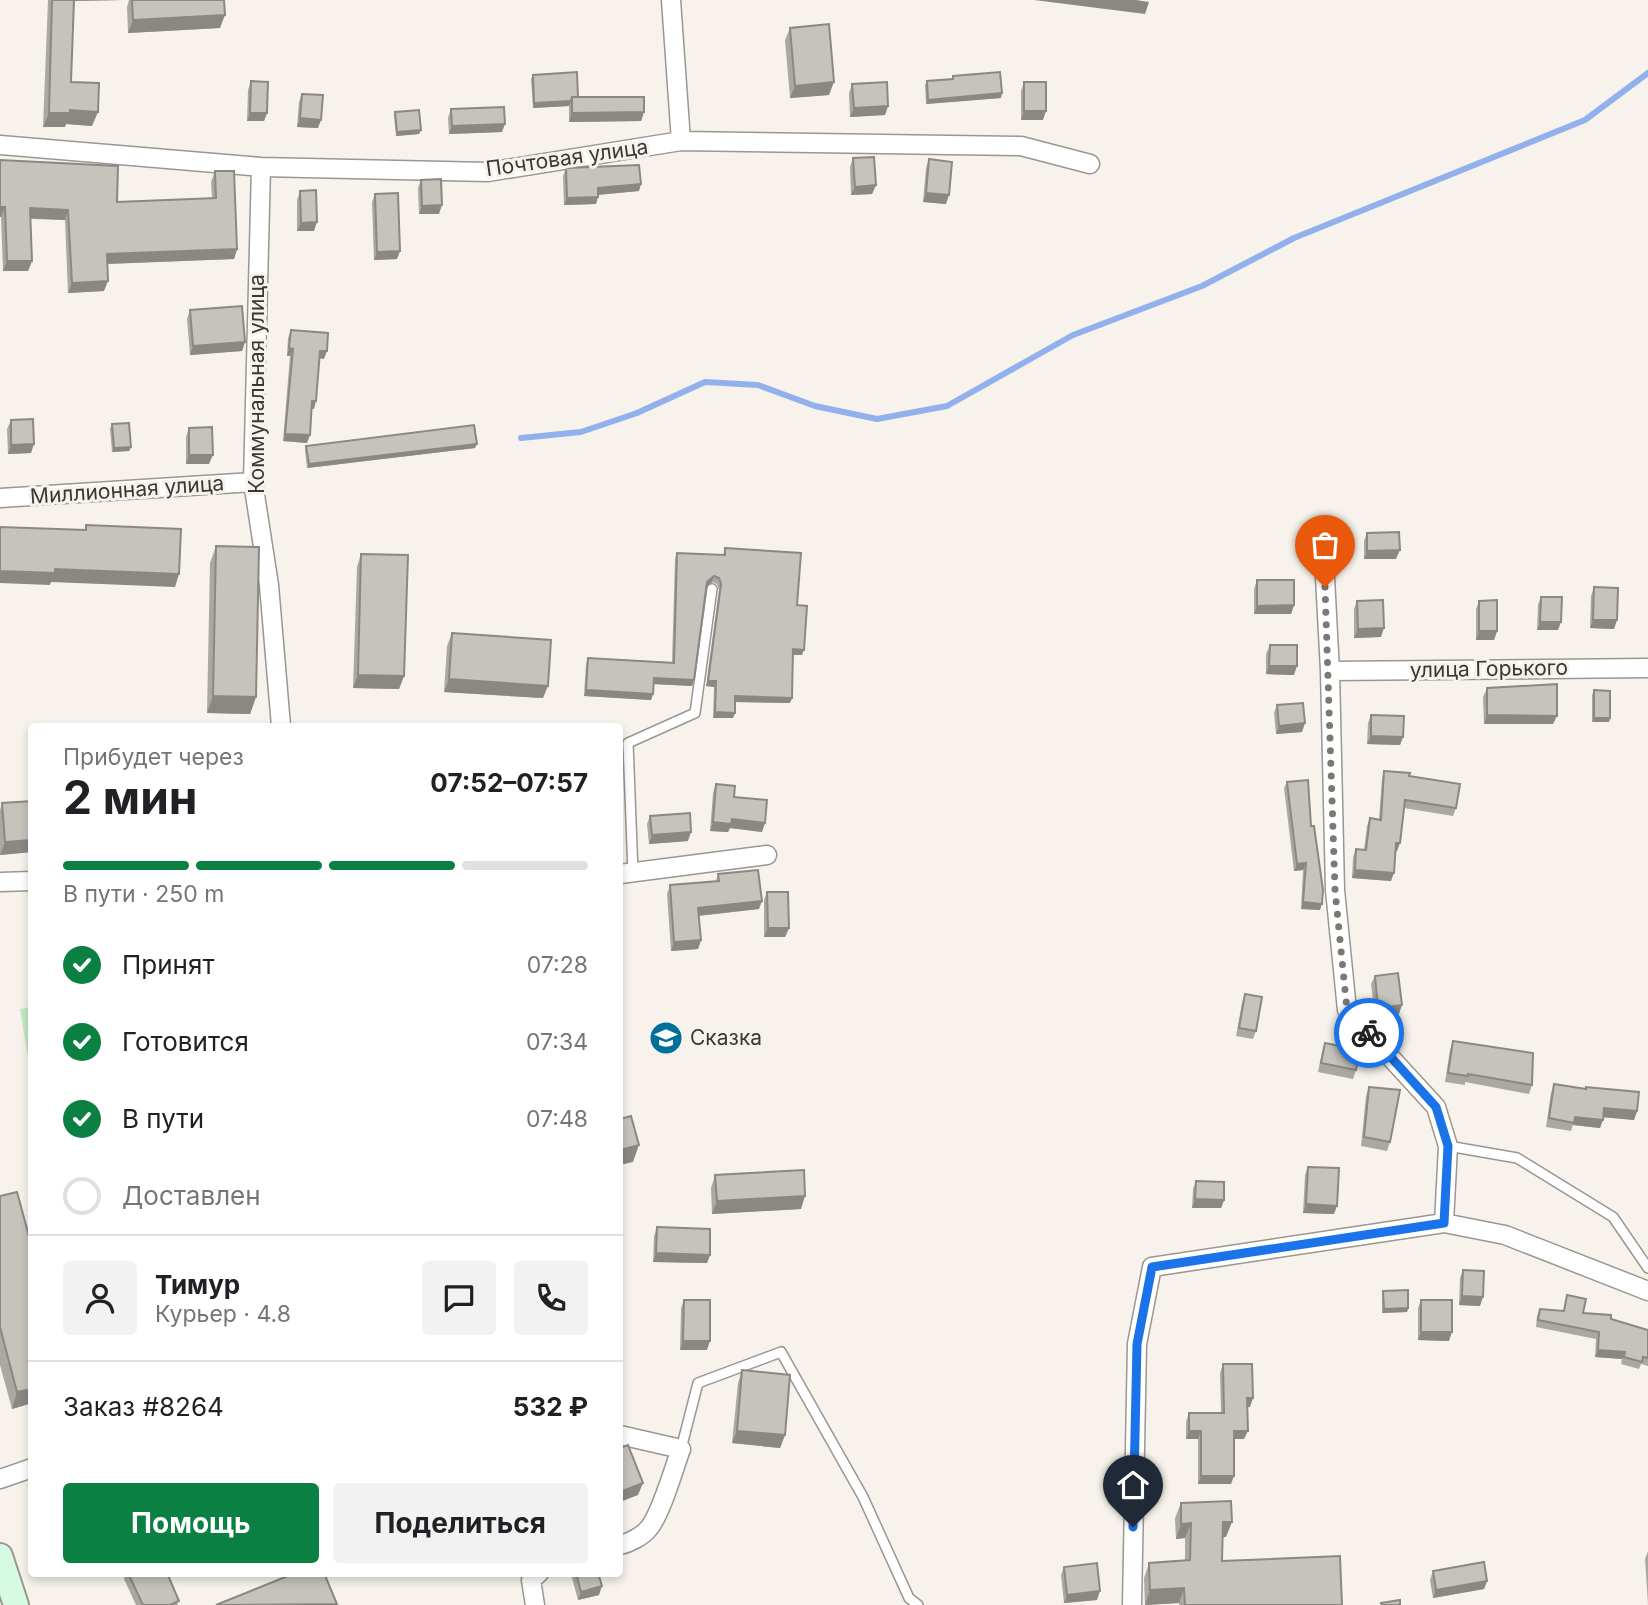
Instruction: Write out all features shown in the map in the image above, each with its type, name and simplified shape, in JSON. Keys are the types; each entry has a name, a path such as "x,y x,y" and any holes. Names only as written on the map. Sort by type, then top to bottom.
{"street":[{"path":"671,0 681,141"},
{"name":"Почтовая улица","path":"0,145 261,167 488,172 681,141 1021,146 1090,164"},
{"name":"Коммунальная улица","path":"261,167 253,482 269,585 281,723"},
{"name":"Миллионная улица","path":"0,498 253,482"},
{"path":"1324,559 1330,671 1335,890 1347,1010 1436,1107 1448,1146 1444,1223"},
{"name":"улица Горького","path":"1330,671 1648,668"},
{"path":"626,873 767,855"},
{"path":"0,882 28,881"},
{"path":"1132,1605 1137,1344 1152,1267 1444,1223 1504,1236 1648,1291"},
{"path":"623,1437 681,1449 667,1490 649,1529 623,1544"},
{"path":"0,1479 28,1469"},
{"path":"0,1556 16,1605"},
{"path":"534,1577 531,1580 535,1605"}],"lane":[{"path":"626,873 628,743 695,713 712,589"},
{"path":"1448,1146 1517,1158 1613,1217 1648,1268"},
{"path":"681,1449 698,1383 780,1352 863,1497 909,1598 918,1605"}],"green space":[{"path":"28,1008 28,1057 20,1009"}],"building":[{"path":"52,0 74,0 71,82 99,83 98,112 70,110 70,113 49,113"},
{"path":"132,0 224,0 225,15 133,20"},
{"path":"829,24 834,82 795,86 790,28"},
{"path":"577,72 578,97 572,97 571,101 534,103 533,75"},
{"path":"1000,72 1002,93 928,100 927,81"},
{"path":"251,81 268,82 267,113 250,113"},
{"path":"887,82 888,106 854,108 852,84"},
{"path":"1024,82 1046,82 1046,111 1024,111"},
{"path":"302,94 323,95 321,120 300,118"},
{"path":"572,97 644,97 644,112 572,113"},
{"path":"504,107 505,124 452,126 451,109"},
{"path":"419,110 421,130 397,132 395,112"},
{"path":"874,157 876,185 855,187 853,158"},
{"path":"929,159 952,162 949,195 926,193"},
{"path":"0,160 118,166 117,202 216,198 215,171 234,171 237,249 107,254 108,281 72,283 68,210 30,208 32,261 7,261 5,207 0,207"},
{"path":"639,165 641,184 598,188 598,197 567,198 566,168"},
{"path":"441,179 442,205 422,206 421,180"},
{"path":"316,190 317,222 301,223 300,191"},
{"path":"398,193 400,251 377,252 375,194"},
{"path":"242,306 245,342 193,346 190,310"},
{"path":"291,330 328,333 327,351 320,351 310,435 285,434 293,349 289,348"},
{"path":"33,419 34,444 11,445 11,420"},
{"path":"129,423 131,447 114,448 112,424"},
{"path":"474,425 477,444 309,464 306,446"},
{"path":"212,427 213,455 189,455 189,428"},
{"path":"86,525 181,529 179,574 55,569 55,573 0,571 0,527 86,530"},
{"path":"1399,532 1400,550 1367,551 1367,533"},
{"path":"216,546 259,547 256,697 213,696"},
{"path":"725,548 801,553 797,605 807,606 804,650 793,649 792,698 735,696 735,713 715,712 716,681 708,681 721,584 719,578 714,576 707,582 694,680 654,678 653,694 586,690 588,658 674,663 677,553 725,555"},
{"path":"361,554 408,555 404,676 358,675"},
{"path":"1257,580 1294,580 1294,605 1257,606"},
{"path":"1594,587 1618,588 1617,620 1593,620"},
{"path":"1541,597 1562,597 1561,622 1540,622"},
{"path":"1383,600 1384,628 1358,629 1357,601"},
{"path":"1497,600 1497,631 1479,631 1479,601"},
{"path":"452,633 551,640 548,686 449,679"},
{"path":"1270,645 1297,645 1297,666 1269,666"},
{"path":"1557,684 1557,716 1487,715 1487,688"},
{"path":"1594,690 1610,691 1610,718 1594,718"},
{"path":"1303,703 1305,723 1279,726 1277,705"},
{"path":"1371,715 1404,716 1403,737 1371,736"},
{"path":"1384,771 1410,773 1409,776 1460,784 1456,808 1405,800 1400,843 1396,843 1394,873 1355,870 1356,849 1366,850 1370,818 1381,820"},
{"path":"1308,780 1311,826 1314,826 1323,890 1322,904 1303,902 1306,863 1297,864 1287,782"},
{"path":"716,784 735,786 734,797 767,800 765,823 732,819 731,824 713,822"},
{"path":"28,801 28,840 5,842 2,803"},
{"path":"690,813 691,832 652,835 650,816"},
{"path":"758,870 762,901 698,908 701,940 674,942 670,885 719,881 718,874"},
{"path":"767,892 788,892 789,928 768,928"},
{"path":"1398,973 1402,1005 1378,1008 1375,976"},
{"path":"1245,994 1262,997 1256,1031 1239,1028"},
{"path":"1453,1041 1533,1053 1532,1085 1448,1073"},
{"path":"1325,1043 1360,1050 1356,1070 1321,1063"},
{"path":"1554,1084 1639,1092 1637,1111 1604,1108 1603,1120 1575,1117 1574,1123 1549,1118"},
{"path":"1369,1087 1400,1090 1390,1142 1364,1137"},
{"path":"631,1116 639,1145 623,1149 623,1118"},
{"path":"1308,1167 1339,1168 1337,1206 1306,1204"},
{"path":"804,1170 805,1196 717,1201 715,1175"},
{"path":"1196,1181 1224,1182 1224,1200 1195,1199"},
{"path":"17,1192 28,1232 28,1390 17,1392 0,1327 0,1196"},
{"path":"657,1227 710,1229 710,1255 656,1253"},
{"path":"1463,1270 1484,1271 1483,1297 1462,1296"},
{"path":"1408,1290 1408,1308 1384,1309 1383,1291"},
{"path":"1567,1295 1586,1299 1583,1313 1611,1315 1611,1319 1648,1330 1648,1358 1643,1357 1642,1362 1624,1357 1625,1352 1598,1350 1599,1332 1538,1320 1540,1309 1564,1311"},
{"path":"684,1300 710,1300 710,1341 683,1341"},
{"path":"1421,1300 1452,1300 1452,1332 1421,1332"},
{"path":"1223,1364 1252,1364 1253,1398 1247,1398 1248,1431 1234,1431 1234,1476 1201,1476 1201,1431 1189,1431 1189,1413 1224,1413"},
{"path":"742,1370 790,1375 785,1435 737,1431"},
{"path":"628,1445 643,1483 623,1491 623,1447"},
{"path":"1231,1501 1232,1522 1223,1522 1222,1561 1340,1556 1342,1605 1185,1605 1184,1588 1150,1590 1149,1563 1190,1560 1191,1523 1181,1524 1181,1503"},
{"path":"1484,1562 1487,1581 1436,1590 1433,1571"},
{"path":"1097,1563 1100,1591 1067,1595 1064,1567"},
{"path":"130,1577 169,1577 179,1601 170,1605 143,1605"},
{"path":"285,1577 326,1577 337,1604 216,1605"},
{"path":"577,1577 599,1577 602,1586 581,1592"},
{"path":"1400,1600 1400,1605 1381,1603"}],"waterway":[{"path":"521,438 581,432 637,413 705,382 758,385 815,406 877,419 947,406 1073,335 1202,286 1294,238 1585,120 1648,73"}],"way so far":[{"path":"1325,587 1330,671 1335,890 1347,1010 1369,1033"}],"place":[{"name":"Сказка","path":"666,1038"}],"route":[{"path":"1133,1527 1137,1344 1152,1267 1444,1223 1448,1146 1436,1107 1369,1033"}]}
